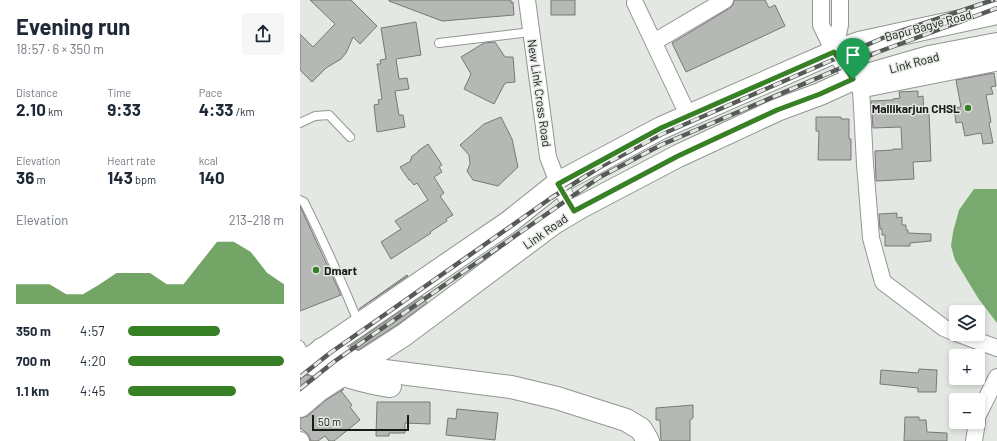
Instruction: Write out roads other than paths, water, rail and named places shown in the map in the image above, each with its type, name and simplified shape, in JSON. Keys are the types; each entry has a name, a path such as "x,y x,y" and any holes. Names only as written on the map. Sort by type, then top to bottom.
{"main road":[{"path":"306,356 359,325 509,222 558,184 661,128 834,52 859,43 997,13"},
{"name":"Link Road","path":"300,406 319,390 404,335 554,223 678,156 777,110 820,94 857,84 929,56 997,44"},
{"path":"306,356 351,369 377,370 511,387 557,398 626,420 641,429 648,441"},
{"path":"351,369 374,384 511,401 554,411 603,426 628,436 632,441"}],"street":[{"name":"New Link Cross Road","path":"527,0 548,157 558,184 574,211"},
{"path":"654,42 725,0"},
{"path":"820,0 821,25 834,52 857,84 871,238 883,282 944,328 949,330"},
{"path":"834,52 840,25 840,0"},
{"path":"635,3 688,115"},
{"name":"Bapu Bagve Road","path":"859,43 997,7"},
{"path":"857,84 997,61"},
{"path":"978,341 997,348"},
{"path":"985,401 997,377"},
{"path":"974,441 976,429"}],"lane":[{"path":"439,43 532,32"},
{"path":"300,123 315,116 329,115 350,137"},
{"path":"300,200 304,202 317,228 359,325"}],"railway":[{"path":"300,377 330,353 551,198 600,167 660,135 892,34 993,0"},
{"path":"300,389 335,361 600,177 661,145 878,52 997,8"}],"place":[{"name":"Mallikarjun CHSL","path":"968,108"},
{"name":"Dmart","path":"316,270"}]}
